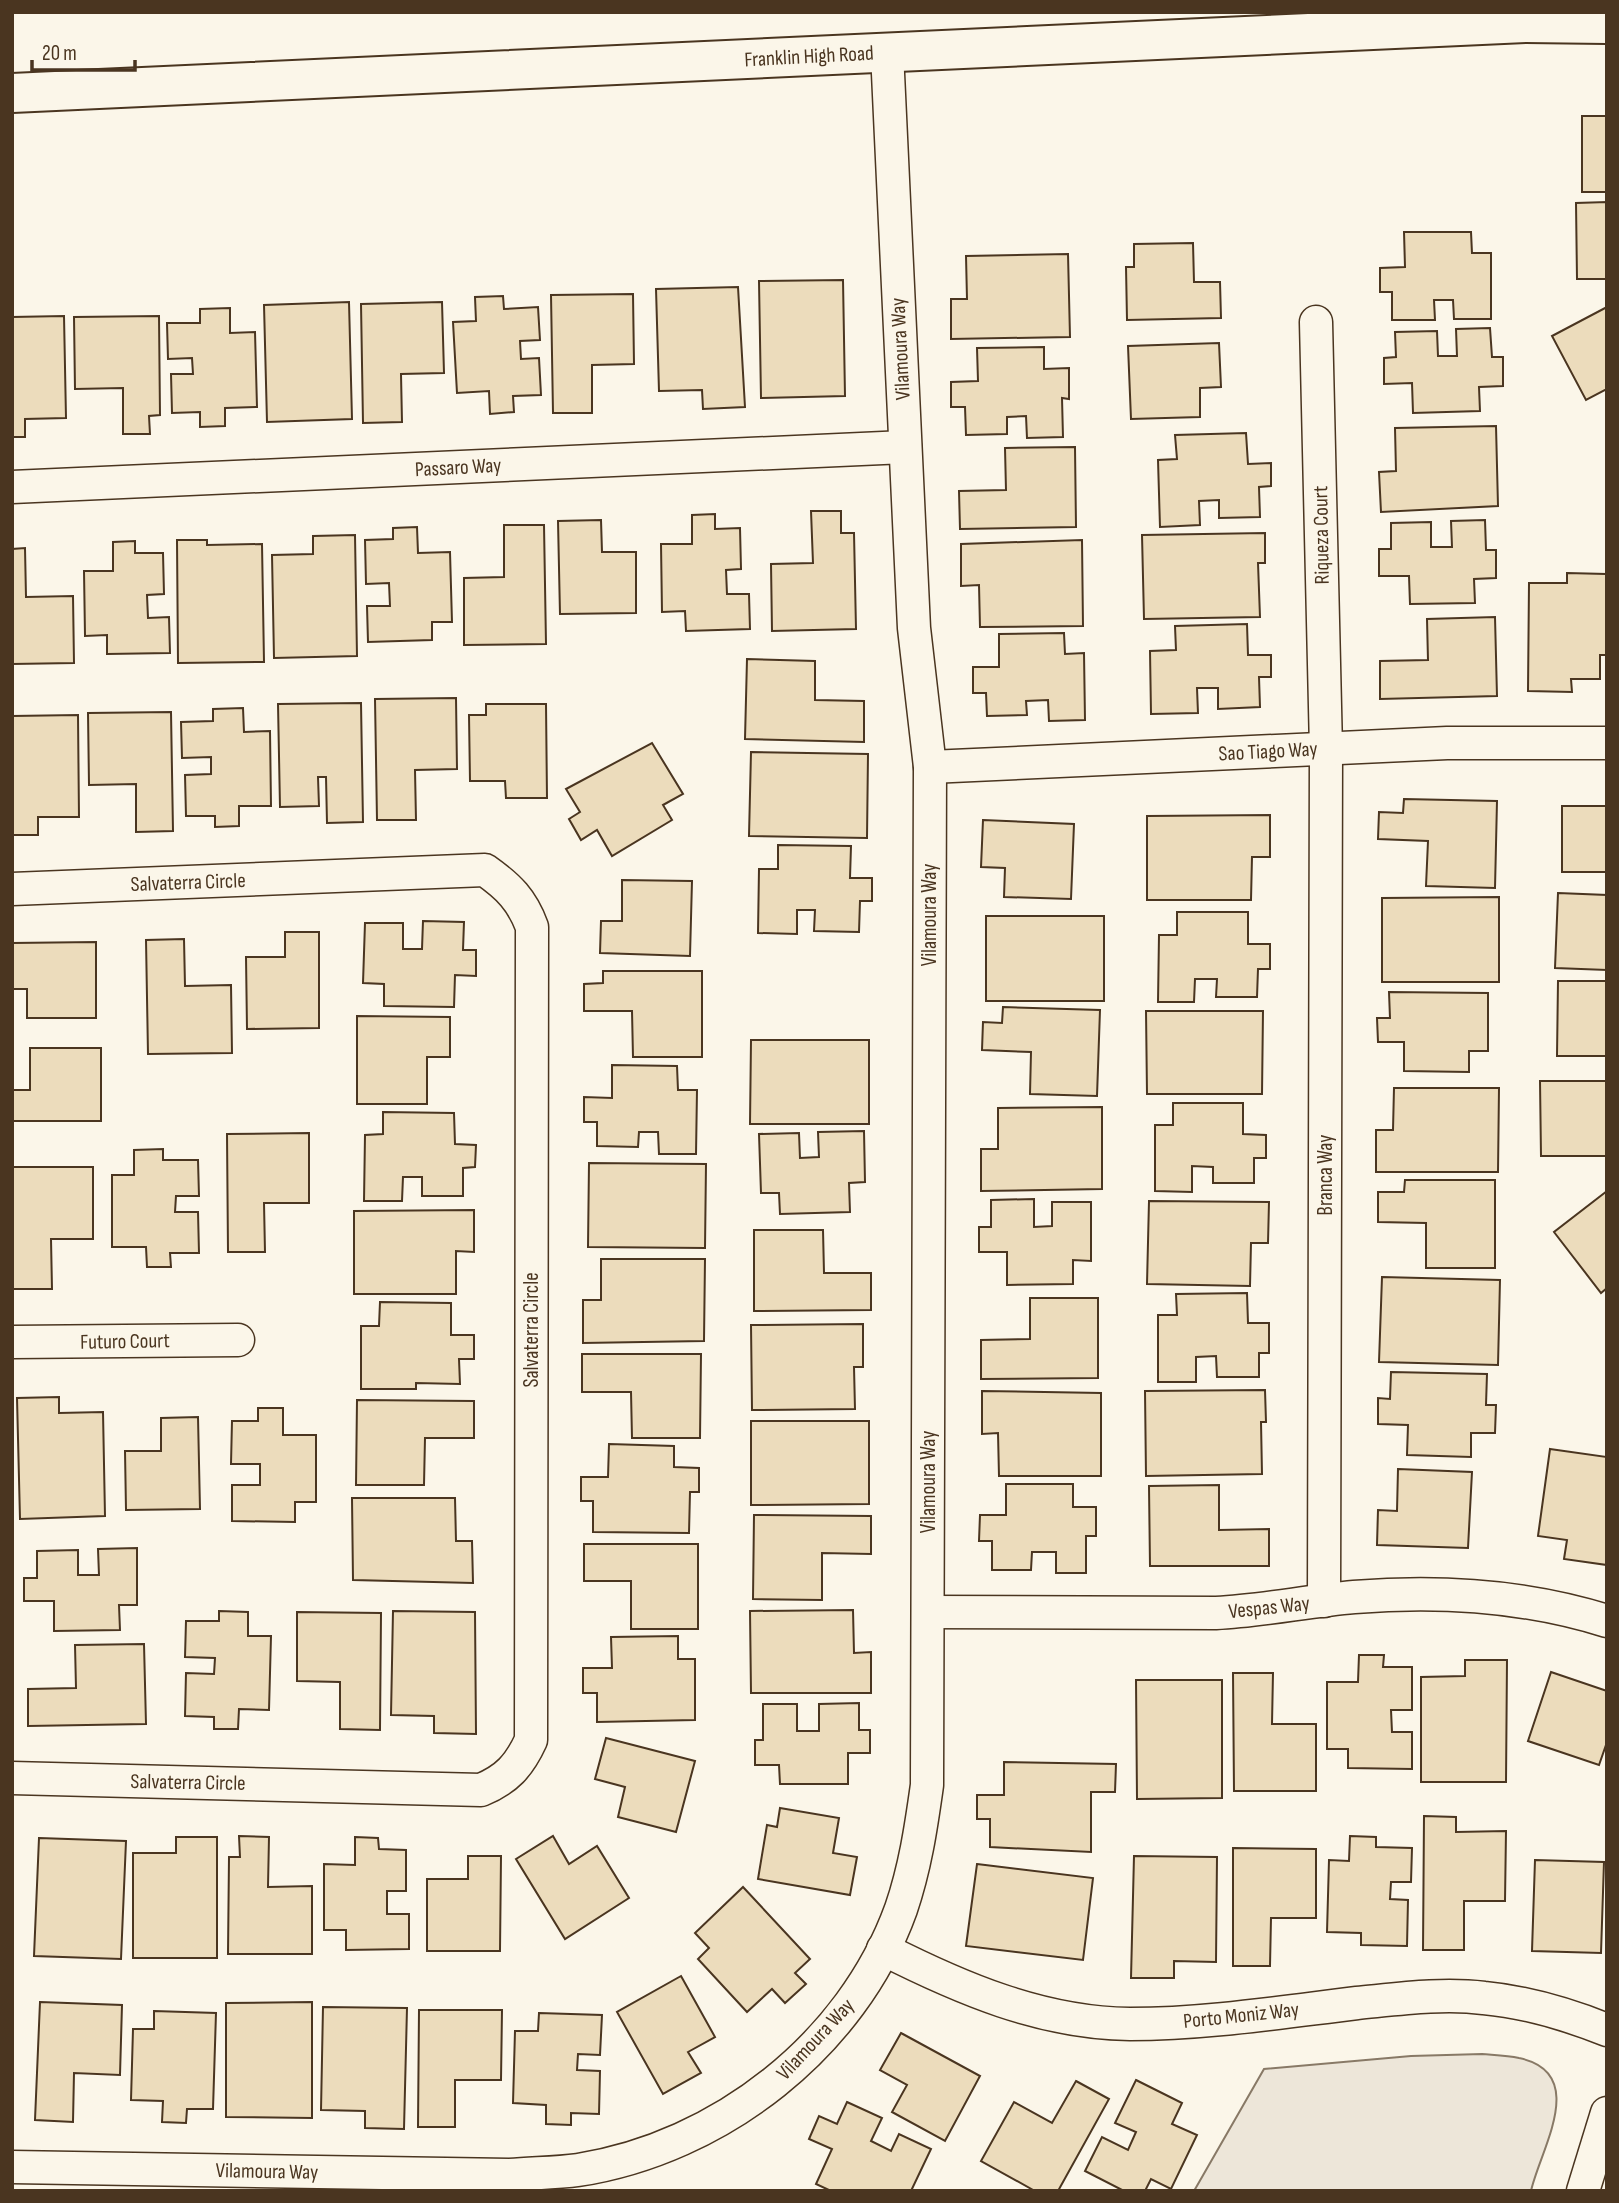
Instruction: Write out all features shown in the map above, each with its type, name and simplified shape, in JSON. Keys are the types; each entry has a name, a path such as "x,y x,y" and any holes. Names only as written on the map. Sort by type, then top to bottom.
{"street":[{"name":"Franklin High Road","path":"12,93 887,52 1526,18 1607,24"},
{"name":"Vilamoura Way","path":"12,2167 510,2175 579,2170 645,2154 709,2127 748,2103 784,2075 833,2026 883,1949 900,1910 919,1849 927,1785 930,767 914,628 887,52"},
{"name":"Riqueza Court","path":"1316,322 1326,749"},
{"name":"Passaro Way","path":"12,487 905,447"},
{"name":"Sao Tiago Way","path":"930,767 1447,743 1607,743"},
{"name":"Branca Way","path":"1324,1601 1326,749"},
{"name":"Salvaterra Circle","path":"12,889 485,870 510,888 524,906 531,927 531,1740 522,1760 505,1780 481,1790 12,1778"},
{"name":"Futuro Court","path":"12,1342 238,1340"},
{"name":"Vespas Way","path":"928,1612 1216,1613 1261,1611 1324,1601 1425,1593 1471,1595 1573,1610 1607,1620"},
{"name":"Porto Moniz Way","path":"883,1949 950,1983 1002,2001 1082,2020 1128,2024 1197,2021 1423,1996 1482,1997 1540,2007 1607,2029"},
{"path":"1583,2191 1607,2113"}],"shaded area":[{"path":"1482,2054 1519,2058 1540,2066 1552,2079 1556,2096 1555,2115 1531,2191 1194,2191 1264,2069 1411,2056"}],"building":[{"path":"1582,116 1607,116 1607,192 1582,192"},
{"path":"1607,202 1607,279 1577,279 1576,203"},
{"path":"1404,232 1471,232 1472,253 1491,253 1491,319 1454,319 1453,300 1434,300 1435,320 1392,320 1392,292 1380,292 1380,268 1405,267"},
{"path":"1193,243 1194,282 1220,282 1221,318 1127,320 1126,267 1134,267 1134,244"},
{"path":"1068,254 1070,337 951,339 951,299 967,299 966,256"},
{"path":"843,280 845,396 761,398 759,281"},
{"path":"738,287 745,407 703,409 702,390 659,391 656,289"},
{"path":"633,294 634,364 592,365 592,413 553,413 551,295"},
{"path":"503,296 504,309 538,307 540,340 520,341 521,359 539,358 541,395 513,396 514,412 490,414 489,391 457,393 453,322 476,321 475,297"},
{"path":"349,302 352,419 267,422 264,305"},
{"path":"442,302 444,373 401,374 402,422 363,423 361,304"},
{"path":"1607,307 1607,389 1586,400 1552,336"},
{"path":"230,308 230,333 255,332 257,407 225,408 225,426 200,427 200,412 172,413 171,374 193,374 192,358 168,359 167,323 200,323 200,309"},
{"path":"64,316 66,418 25,419 25,437 12,437 12,317"},
{"path":"159,316 160,415 149,416 150,434 123,434 123,388 75,389 74,317"},
{"path":"1490,328 1492,357 1503,357 1503,386 1479,387 1480,411 1413,413 1412,383 1384,384 1384,358 1396,357 1395,332 1437,331 1438,356 1457,356 1456,329"},
{"path":"1219,343 1221,387 1200,388 1200,417 1131,419 1128,346"},
{"path":"1044,347 1044,369 1069,368 1069,399 1062,398 1063,437 1027,438 1026,416 1007,417 1007,434 966,435 965,407 951,407 951,382 978,381 977,348"},
{"path":"1496,426 1498,506 1381,512 1379,472 1396,471 1395,428"},
{"path":"1246,433 1248,464 1271,463 1271,486 1259,487 1260,517 1219,518 1219,500 1199,501 1200,525 1160,527 1158,460 1177,459 1175,435"},
{"path":"1075,447 1076,527 960,529 959,491 1006,490 1005,448"},
{"path":"811,511 841,511 841,533 854,533 856,629 772,631 771,564 813,563"},
{"path":"715,514 715,529 740,528 741,569 726,570 727,594 749,594 750,629 686,631 685,611 662,612 661,544 692,544 692,515"},
{"path":"601,520 602,552 636,552 636,613 560,614 558,521"},
{"path":"1485,520 1486,550 1496,550 1496,578 1474,579 1475,603 1410,604 1409,576 1379,576 1379,549 1391,549 1391,523 1431,522 1431,547 1452,547 1451,521"},
{"path":"504,525 544,525 546,644 464,645 464,578 504,577"},
{"path":"417,527 418,553 450,552 452,622 432,622 432,640 368,642 367,606 390,606 389,583 366,584 365,540 393,539 393,528"},
{"path":"1265,533 1265,563 1258,563 1260,617 1144,619 1142,535"},
{"path":"355,535 357,656 274,658 272,555 313,554 313,536"},
{"path":"177,540 207,540 207,545 262,544 264,662 178,663"},
{"path":"1082,540 1083,626 980,627 979,585 961,586 961,544"},
{"path":"135,541 135,553 163,553 164,594 147,595 148,618 169,617 170,653 107,654 107,635 85,636 84,571 113,571 113,542"},
{"path":"25,548 26,597 73,596 74,663 12,664 12,549"},
{"path":"1567,573 1606,574 1606,655 1600,655 1600,679 1571,679 1572,692 1528,691 1529,583 1567,583"},
{"path":"1495,617 1497,696 1380,699 1380,661 1428,660 1427,619"},
{"path":"1247,624 1248,655 1271,655 1271,677 1259,677 1260,707 1218,709 1218,688 1197,688 1198,713 1151,714 1150,651 1176,650 1175,626"},
{"path":"1064,633 1065,654 1084,653 1085,720 1049,721 1048,700 1026,701 1027,715 987,716 986,693 973,693 973,667 999,667 999,634"},
{"path":"747,659 815,661 815,700 864,701 864,742 745,739"},
{"path":"456,698 457,769 415,770 416,820 377,820 375,699"},
{"path":"361,703 363,822 327,823 326,777 318,777 319,806 280,807 278,704"},
{"path":"486,704 546,704 547,798 506,798 505,781 470,781 469,715 486,715"},
{"path":"243,708 244,732 270,731 271,806 239,806 239,826 215,827 215,816 186,816 185,775 211,774 211,757 182,758 181,722 213,721 213,709"},
{"path":"171,712 173,831 136,832 136,784 89,785 88,713"},
{"path":"78,715 79,817 38,817 38,835 12,835 12,716"},
{"path":"652,743 683,794 663,805 672,820 612,856 597,830 581,840 569,819 580,812 566,789"},
{"path":"751,752 868,754 867,838 749,836"},
{"path":"1404,799 1497,801 1495,888 1426,886 1428,841 1378,839 1379,812 1403,813"},
{"path":"1562,806 1607,806 1607,872 1562,872"},
{"path":"1270,815 1270,857 1252,857 1251,900 1147,900 1147,816"},
{"path":"983,820 1074,824 1071,899 1004,897 1005,868 981,867"},
{"path":"778,845 851,846 850,878 872,878 872,901 860,901 859,932 814,931 815,910 797,910 797,934 758,933 759,869 778,869"},
{"path":"622,880 692,881 690,956 600,953 601,921 622,921"},
{"path":"1558,893 1607,895 1607,970 1555,968"},
{"path":"1499,897 1499,982 1382,982 1382,898"},
{"path":"1177,912 1248,912 1248,944 1270,944 1270,969 1258,969 1257,997 1216,997 1217,979 1195,979 1194,1002 1158,1002 1159,935 1177,935"},
{"path":"986,916 1104,916 1104,1001 986,1001"},
{"path":"423,921 464,922 463,950 476,950 476,976 455,975 454,1007 384,1006 384,984 363,983 365,923 403,923 403,949 422,949"},
{"path":"285,932 319,932 319,1028 247,1029 246,957 285,957"},
{"path":"184,939 185,986 231,985 232,1053 148,1054 146,940"},
{"path":"96,942 96,1018 27,1018 27,989 12,989 12,943"},
{"path":"603,971 702,971 702,1057 633,1057 632,1011 584,1011 584,984 603,983"},
{"path":"1558,981 1607,981 1607,1056 1557,1056"},
{"path":"1389,992 1488,993 1488,1051 1469,1051 1469,1072 1404,1071 1404,1042 1378,1042 1377,1018 1390,1018"},
{"path":"1003,1007 1100,1010 1097,1096 1030,1094 1031,1052 982,1050 983,1022 1002,1023"},
{"path":"1146,1011 1263,1011 1262,1094 1147,1094"},
{"path":"357,1016 450,1017 450,1057 427,1057 427,1104 357,1104"},
{"path":"751,1040 869,1040 869,1124 750,1124"},
{"path":"30,1048 101,1048 101,1121 12,1121 12,1090 30,1090"},
{"path":"612,1065 677,1066 678,1090 697,1090 696,1154 659,1154 658,1132 639,1132 638,1147 597,1146 597,1122 584,1122 584,1097 612,1098"},
{"path":"1540,1081 1607,1081 1607,1156 1541,1156"},
{"path":"1394,1088 1499,1088 1498,1172 1376,1172 1376,1130 1393,1130"},
{"path":"1173,1103 1243,1103 1243,1134 1266,1135 1266,1158 1254,1158 1254,1183 1213,1183 1213,1167 1192,1166 1192,1192 1155,1191 1155,1125 1173,1125"},
{"path":"1102,1107 1102,1189 981,1191 981,1149 998,1149 998,1108"},
{"path":"383,1112 454,1113 455,1144 476,1145 475,1167 463,1168 463,1196 422,1196 422,1177 403,1177 402,1201 364,1201 365,1135 383,1134"},
{"path":"864,1131 865,1182 849,1183 850,1212 780,1214 779,1193 761,1193 759,1134 799,1133 800,1158 819,1157 818,1132"},
{"path":"309,1133 309,1203 264,1203 265,1252 228,1252 227,1134"},
{"path":"163,1149 163,1160 198,1160 199,1196 176,1196 175,1212 198,1212 199,1253 170,1253 171,1267 147,1267 146,1247 112,1247 112,1175 134,1175 134,1150"},
{"path":"589,1163 706,1164 705,1248 588,1247"},
{"path":"12,1167 93,1167 93,1239 51,1239 52,1289 12,1289"},
{"path":"1405,1180 1495,1180 1495,1268 1426,1268 1426,1223 1378,1222 1378,1192 1404,1192"},
{"path":"1607,1191 1607,1288 1601,1293 1554,1232"},
{"path":"1034,1199 1034,1227 1052,1226 1052,1202 1091,1202 1091,1261 1073,1260 1073,1284 1007,1285 1007,1252 979,1252 979,1227 991,1227 991,1200"},
{"path":"1149,1201 1269,1202 1268,1243 1251,1243 1250,1286 1147,1284"},
{"path":"474,1210 474,1252 456,1251 456,1294 354,1294 354,1211"},
{"path":"754,1230 823,1230 824,1273 871,1273 871,1310 754,1311"},
{"path":"601,1259 705,1259 704,1341 583,1343 583,1300 601,1300"},
{"path":"1382,1277 1500,1280 1498,1365 1379,1362"},
{"path":"1247,1293 1248,1323 1269,1323 1269,1353 1259,1353 1259,1377 1217,1377 1216,1356 1196,1357 1196,1382 1158,1382 1158,1315 1177,1315 1176,1294"},
{"path":"1030,1298 1098,1298 1098,1378 981,1379 981,1340 1030,1339"},
{"path":"380,1302 451,1303 451,1335 474,1335 474,1359 459,1359 460,1384 416,1383 416,1389 361,1389 361,1326 379,1326"},
{"path":"863,1324 863,1367 854,1367 855,1409 752,1410 751,1325"},
{"path":"582,1354 701,1354 700,1438 632,1438 631,1392 582,1392"},
{"path":"1391,1372 1487,1374 1486,1405 1496,1405 1495,1433 1471,1433 1471,1457 1407,1455 1408,1425 1378,1424 1378,1398 1390,1399"},
{"path":"1265,1390 1266,1422 1261,1422 1262,1474 1146,1476 1145,1391"},
{"path":"982,1391 1101,1393 1101,1476 999,1476 998,1433 982,1434"},
{"path":"59,1397 59,1413 103,1412 105,1516 20,1519 17,1398"},
{"path":"357,1400 474,1401 474,1438 425,1438 424,1485 356,1485"},
{"path":"258,1408 283,1408 283,1435 316,1435 316,1502 295,1502 295,1522 232,1521 232,1485 260,1485 260,1464 231,1464 232,1421 258,1421"},
{"path":"198,1417 200,1509 126,1510 125,1451 161,1451 161,1418"},
{"path":"751,1421 869,1421 869,1504 751,1505"},
{"path":"609,1444 674,1446 674,1467 699,1468 699,1492 690,1492 689,1533 593,1532 593,1501 581,1501 581,1477 608,1477"},
{"path":"1550,1449 1607,1457 1607,1565 1564,1559 1567,1540 1538,1536"},
{"path":"1398,1469 1472,1472 1468,1548 1377,1545 1378,1510 1397,1511"},
{"path":"1006,1484 1073,1484 1073,1507 1096,1507 1096,1536 1086,1536 1086,1573 1056,1573 1056,1552 1032,1552 1031,1570 992,1570 992,1541 979,1541 980,1515 1006,1515"},
{"path":"1219,1485 1219,1530 1269,1529 1269,1566 1150,1566 1149,1486"},
{"path":"352,1498 455,1498 456,1541 472,1541 473,1583 353,1580"},
{"path":"754,1515 871,1516 871,1554 822,1553 822,1600 753,1599"},
{"path":"584,1544 698,1544 698,1629 631,1629 631,1581 584,1581"},
{"path":"137,1548 137,1605 119,1605 120,1630 54,1631 54,1601 24,1601 24,1578 37,1578 37,1551 78,1550 78,1575 99,1575 98,1549"},
{"path":"853,1610 854,1653 871,1652 871,1693 751,1693 750,1611"},
{"path":"219,1611 248,1612 248,1636 271,1636 269,1710 239,1709 238,1729 214,1729 214,1717 185,1716 186,1673 214,1674 215,1658 185,1657 186,1621 219,1621"},
{"path":"393,1611 475,1612 476,1734 434,1733 434,1716 391,1715"},
{"path":"297,1612 381,1613 380,1730 340,1729 340,1682 297,1681"},
{"path":"678,1636 678,1659 695,1659 695,1720 597,1722 597,1693 583,1693 583,1668 612,1668 611,1637"},
{"path":"144,1644 146,1724 28,1726 28,1689 76,1688 75,1645"},
{"path":"1359,1655 1384,1655 1383,1667 1412,1667 1412,1710 1391,1710 1392,1732 1412,1732 1412,1769 1348,1768 1348,1749 1327,1749 1327,1682 1358,1682"},
{"path":"1465,1660 1507,1660 1506,1782 1421,1782 1421,1677 1465,1676"},
{"path":"1551,1672 1607,1691 1607,1742 1599,1765 1528,1741"},
{"path":"1233,1673 1273,1673 1272,1724 1316,1724 1316,1791 1234,1791"},
{"path":"1136,1680 1222,1680 1222,1798 1137,1799"},
{"path":"859,1703 859,1730 870,1730 870,1753 848,1753 848,1784 780,1784 779,1765 755,1765 755,1740 763,1740 763,1704 797,1704 797,1731 819,1731 819,1704"},
{"path":"606,1738 695,1761 676,1832 618,1817 625,1787 595,1779"},
{"path":"1004,1762 1116,1764 1115,1792 1091,1792 1091,1852 990,1847 990,1819 977,1819 977,1795 1004,1795"},
{"path":"780,1808 839,1818 833,1853 857,1857 850,1895 758,1879 767,1825 777,1827"},
{"path":"1424,1816 1456,1817 1456,1832 1506,1831 1505,1901 1464,1901 1464,1950 1423,1950"},
{"path":"239,1836 269,1837 268,1887 312,1886 312,1954 228,1954 229,1857 240,1857"},
{"path":"553,1836 569,1864 597,1846 629,1898 565,1939 516,1859"},
{"path":"1350,1836 1376,1837 1376,1847 1412,1848 1411,1882 1391,1882 1390,1899 1408,1900 1407,1946 1361,1945 1361,1933 1327,1932 1329,1860 1349,1861"},
{"path":"176,1837 217,1837 217,1958 133,1958 133,1853 176,1853"},
{"path":"355,1837 378,1838 379,1849 406,1850 406,1891 387,1891 387,1914 409,1914 409,1949 346,1950 346,1930 324,1930 324,1864 355,1865"},
{"path":"39,1838 126,1841 121,1959 34,1956"},
{"path":"1233,1848 1316,1849 1316,1918 1271,1918 1270,1966 1233,1966"},
{"path":"468,1856 501,1856 500,1951 427,1951 427,1879 468,1879"},
{"path":"1134,1856 1217,1857 1216,1962 1174,1961 1174,1978 1131,1978"},
{"path":"1535,1860 1604,1862 1601,1953 1532,1951"},
{"path":"977,1864 1093,1878 1083,1960 966,1946"},
{"path":"743,1887 810,1959 795,1973 806,1984 785,2003 772,1989 747,2012 698,1959 709,1948 695,1933"},
{"path":"681,1976 715,2037 688,2052 701,2073 663,2094 617,2012"},
{"path":"40,2002 122,2005 120,2075 74,2073 73,2122 35,2120"},
{"path":"312,2002 312,2118 226,2117 226,2003"},
{"path":"323,2007 407,2008 404,2129 365,2128 365,2111 321,2110"},
{"path":"419,2010 502,2010 501,2080 455,2080 455,2127 418,2127"},
{"path":"154,2011 216,2013 213,2109 187,2109 186,2123 162,2122 163,2101 131,2100 133,2029 154,2029"},
{"path":"539,2013 602,2015 600,2055 578,2054 577,2070 600,2071 599,2114 571,2113 571,2125 546,2124 546,2105 513,2103 515,2031 538,2031"},
{"path":"901,2033 980,2076 945,2141 892,2112 907,2085 880,2070"},
{"path":"1136,2080 1182,2103 1172,2124 1197,2135 1171,2189 1151,2179 1145,2191 1124,2191 1085,2171 1102,2137 1128,2150 1136,2132 1115,2123"},
{"path":"1076,2081 1109,2099 1058,2191 1035,2191 981,2161 1014,2102 1052,2123"},
{"path":"847,2102 882,2118 871,2141 891,2151 899,2134 931,2149 911,2191 831,2191 816,2184 832,2149 809,2139 819,2116 837,2124"}]}
